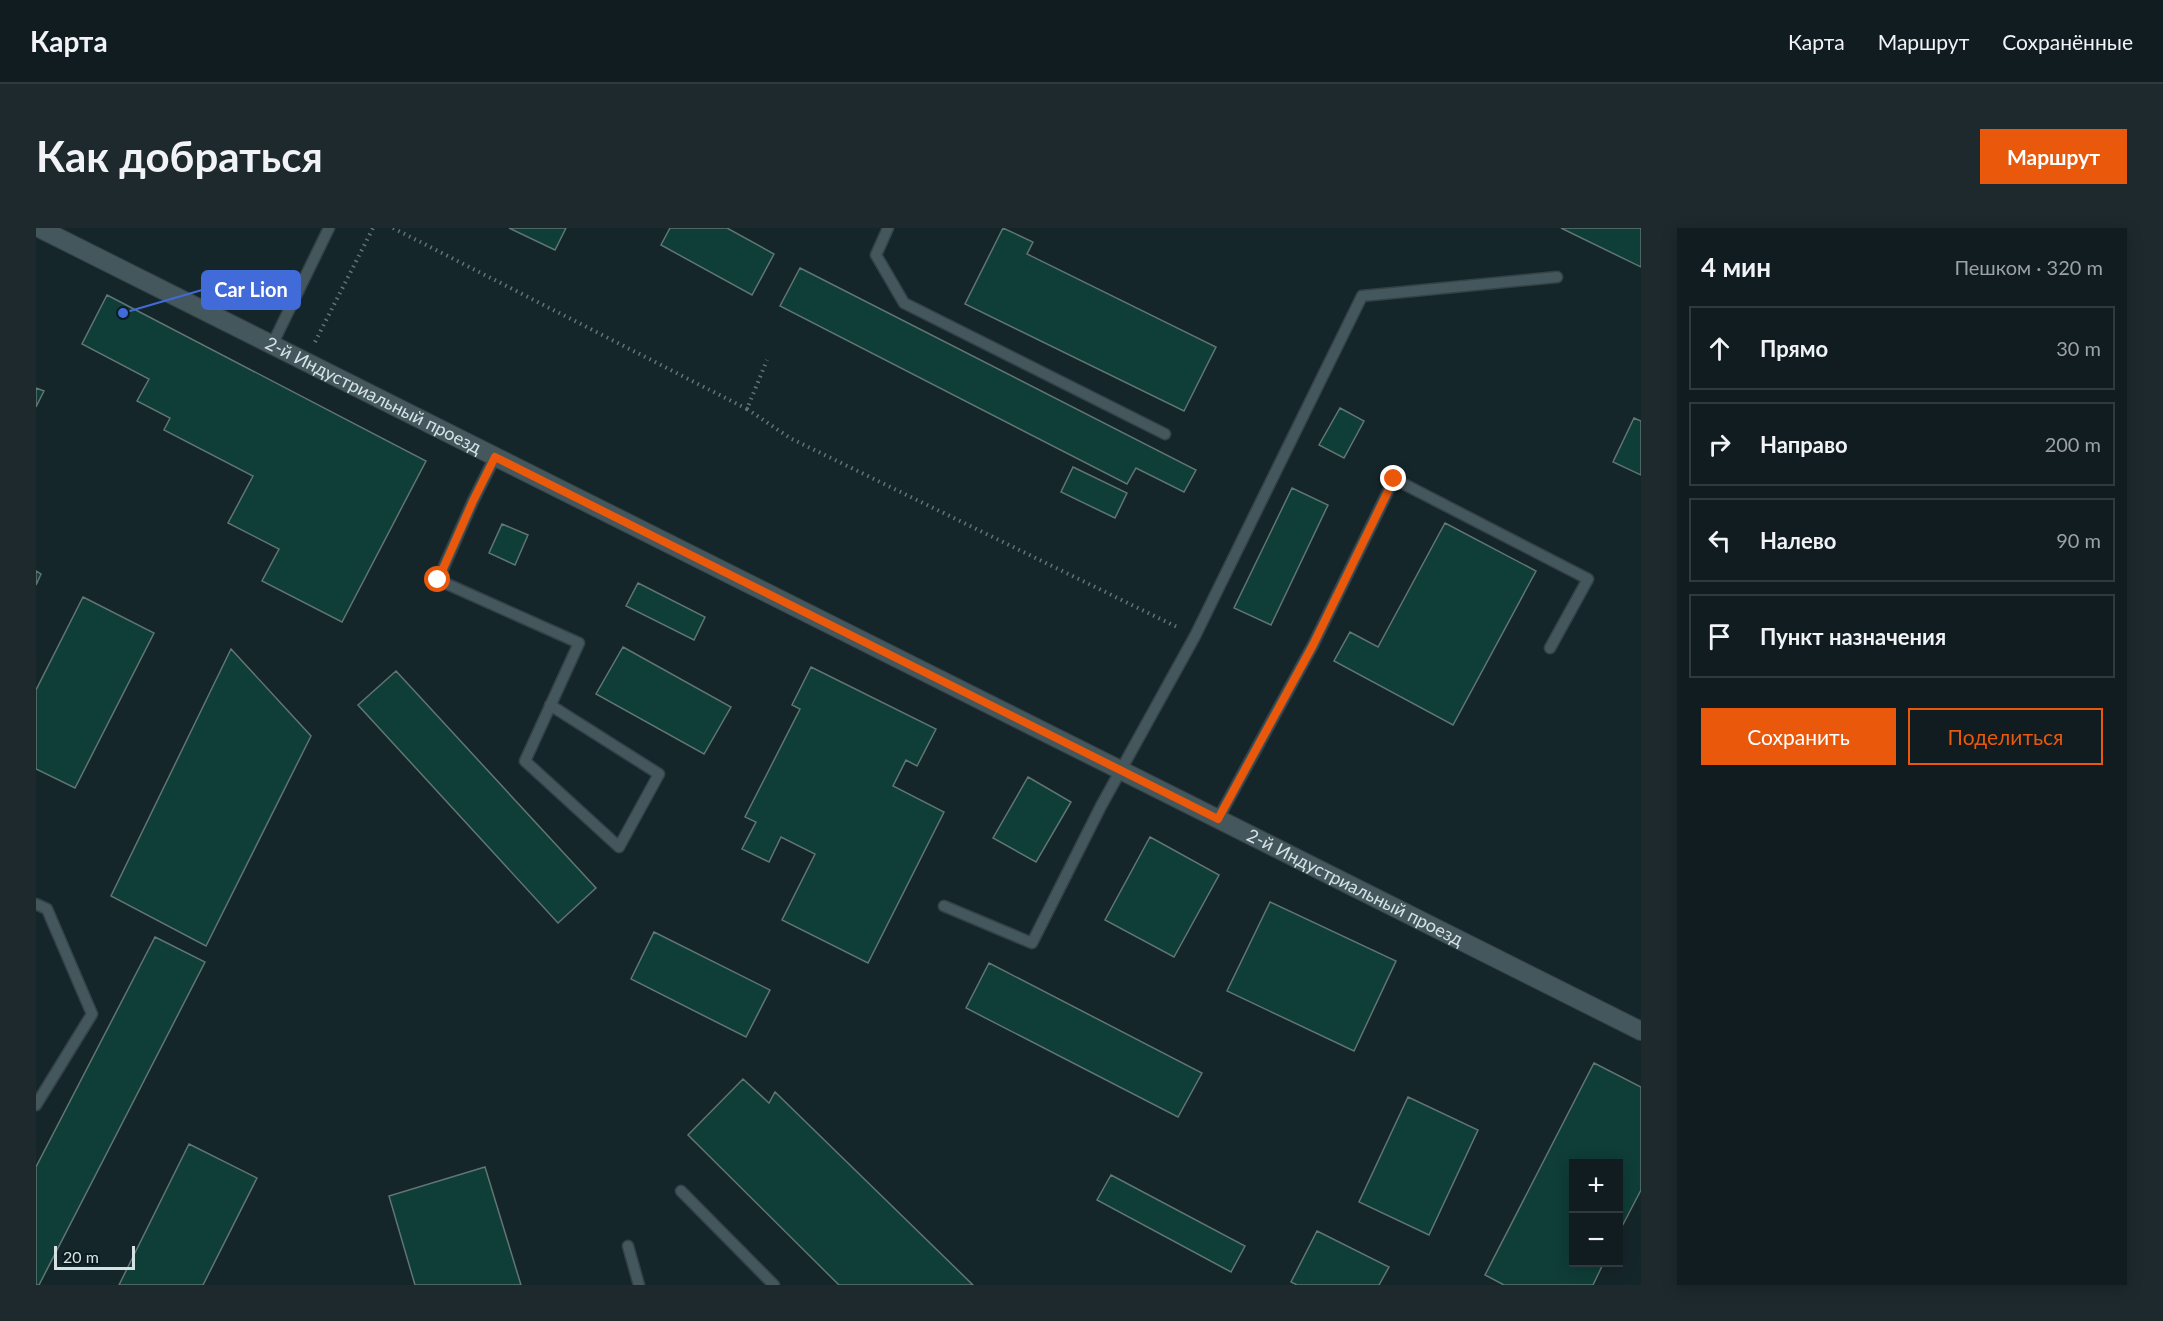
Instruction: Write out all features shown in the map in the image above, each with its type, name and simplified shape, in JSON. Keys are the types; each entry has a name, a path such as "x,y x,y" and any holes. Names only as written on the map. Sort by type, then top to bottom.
{"street":[{"name":"2-й Индустриальный проезд","path":"39,228 1641,1031"}],"lane":[{"path":"272,345 328,228"},
{"path":"888,228 876,255 904,303 1165,434"},
{"path":"944,906 1032,943 1120,770 1195,636 1362,296 1557,278"},
{"path":"495,457 438,580 579,643 550,705 525,761 619,847 659,774 550,705"},
{"path":"1218,819 1313,645 1394,479 1588,579 1550,648"},
{"path":"36,904 47,909 92,1014 36,1105"},
{"path":"681,1191 774,1285"},
{"path":"628,1246 639,1285"}],"path":[{"path":"305,362 373,228"},
{"path":"393,228 747,409 790,438 1195,636"},
{"path":"747,409 767,360"}],"building":[{"path":"509,228 566,228 555,250"},
{"path":"670,228 727,228 774,254 752,295 661,245"},
{"path":"1003,228 1033,242 1027,254 1216,347 1184,411 965,304"},
{"path":"1561,228 1641,228 1641,267"},
{"path":"800,268 1196,470 1184,492 1136,468 1127,484 780,306"},
{"path":"107,295 426,461 342,622 262,581 279,549 228,523 253,476 164,430 170,418 137,401 149,379 82,344"},
{"path":"36,388 44,391 36,407"},
{"path":"1340,408 1364,421 1344,458 1319,445"},
{"path":"1634,418 1641,421 1641,475 1613,462"},
{"path":"1073,467 1127,493 1115,518 1061,492"},
{"path":"1292,488 1328,505 1271,625 1234,608"},
{"path":"1445,523 1536,571 1453,725 1334,661 1350,632 1378,647"},
{"path":"502,524 528,535 515,565 489,553"},
{"path":"36,571 41,574 36,585"},
{"path":"638,583 705,617 694,640 626,606"},
{"path":"83,597 154,633 75,788 36,769 36,690"},
{"path":"623,647 731,707 704,754 596,694"},
{"path":"231,649 311,736 206,946 111,896"},
{"path":"811,667 936,729 917,766 906,760 893,786 944,812 868,963 782,920 815,854 781,837 769,862 742,849 756,822 745,817 800,709 792,705"},
{"path":"396,671 596,888 558,923 358,705"},
{"path":"1028,777 1071,802 1036,862 993,838"},
{"path":"1150,837 1219,875 1174,957 1105,920"},
{"path":"1270,902 1396,961 1354,1051 1227,991"},
{"path":"654,932 770,990 746,1037 631,979"},
{"path":"155,937 205,962 39,1285 36,1285 36,1167"},
{"path":"989,963 1202,1073 1178,1117 966,1008"},
{"path":"1594,1063 1641,1087 1641,1190 1623,1224 1623,1159 1569,1159 1569,1267 1602,1267 1593,1285 1504,1285 1485,1275"},
{"path":"743,1079 769,1103 775,1092 973,1285 839,1285 688,1135"},
{"path":"1408,1097 1478,1130 1429,1235 1359,1202"},
{"path":"189,1144 257,1178 203,1285 119,1285"},
{"path":"485,1167 521,1285 415,1285 389,1196"},
{"path":"1111,1175 1245,1246 1231,1272 1097,1200"},
{"path":"1317,1231 1389,1267 1379,1285 1297,1285 1291,1282"}],"place":[{"name":"Car Lion","path":"123,313"}],"route":[{"path":"438,580 495,457 1218,819 1313,645 1394,479"}]}
